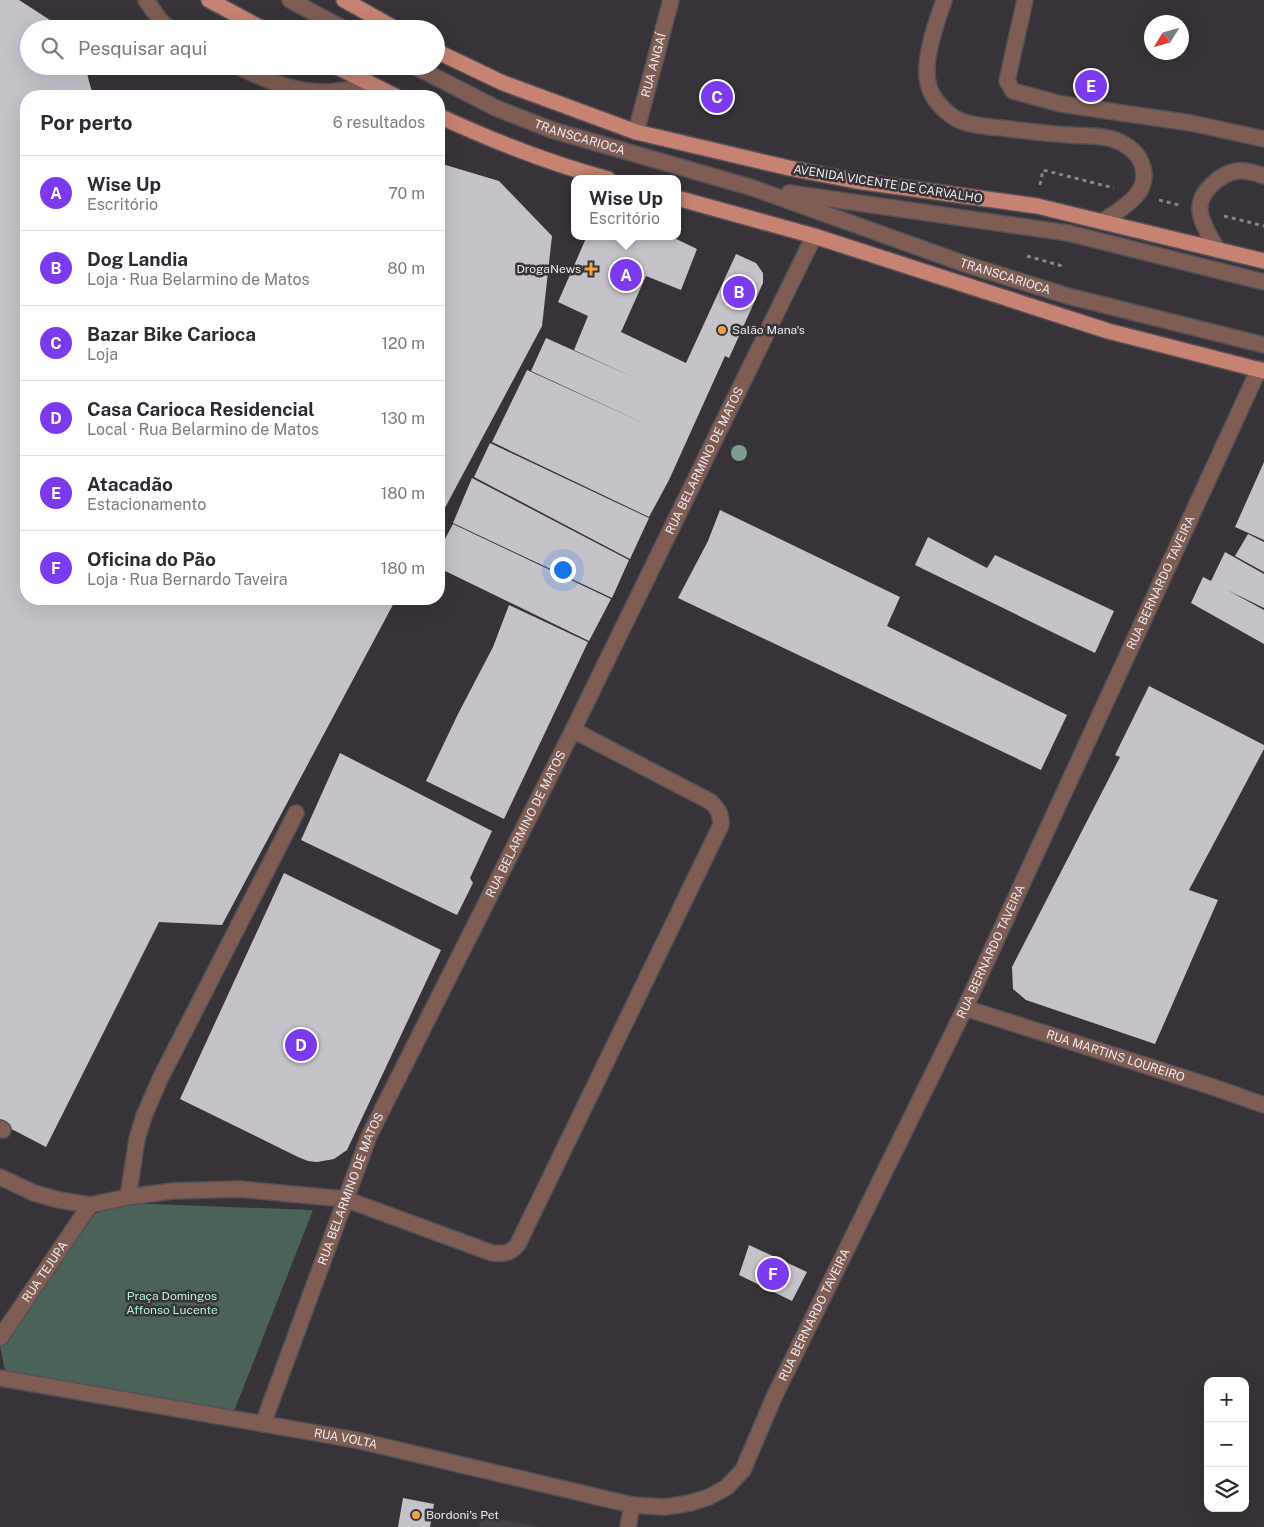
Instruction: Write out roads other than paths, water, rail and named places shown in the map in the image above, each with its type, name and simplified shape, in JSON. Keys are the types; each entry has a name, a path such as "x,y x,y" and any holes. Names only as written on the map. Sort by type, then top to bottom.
{"main road":[{"path":"209,0 247,20"},
{"path":"344,0 380,20"},
{"name":"AVENIDA VICENTE DE CARVALHO","path":"445,55 503,83 636,132 837,178 1037,206 1264,260"},
{"path":"352,75 382,90"},
{"path":"445,119 492,140 595,175"},
{"path":"681,199 814,236 1108,331 1261,370"}],"street":[{"path":"146,0 160,20"},
{"path":"290,0 327,20"},
{"name":"RUA ANGAÍ","path":"636,132 671,0"},
{"path":"944,0 930,46 926,74 931,92 948,112 960,121 982,126 1046,134 1112,139 1129,147 1140,158 1145,174 1144,184 1130,203 1102,222"},
{"path":"1025,0 1007,81 1012,91 1061,104 1191,123 1264,139"},
{"path":"256,75 273,83 298,90"},
{"name":"TRANSCARIOCA","path":"432,75 496,108 552,130 753,188 966,264 1068,296 1264,345"},
{"path":"339,90 371,85"},
{"path":"1217,250 1202,219 1200,210 1202,196 1214,183 1229,173 1251,171 1264,176"},
{"name":"TRANSCARIOCA","path":"753,188 1068,233 1264,282"},
{"name":"RUA BELARMINO DE MATOS","path":"263,1424 369,1136 573,730 814,236"},
{"name":"RUA BERNARDO TAVEIRA","path":"690,1503 709,1497 727,1487 742,1470 775,1395 965,1008 1261,370"},
{"path":"0,1177 34,1193 59,1200 90,1205 172,1191 238,1189 345,1200 492,1253 503,1254 512,1252 518,1244 721,825 721,817 711,802 573,730"},
{"path":"128,1197 137,1139 144,1116 160,1079 296,813"},
{"name":"RUA MARTINS LOUREIRO","path":"965,1008 1264,1105"},
{"name":"RUA TEJUPA","path":"0,1338 90,1205"},
{"name":"RUA VOLTA","path":"0,1378 356,1440 632,1505 665,1507 690,1503"},
{"path":"628,1527 632,1505"}],"place":[{"name":"Atacadão","path":"1091,86"},
{"name":"Bazar Bike Carioca","path":"717,97"},
{"name":"DrogaNews","path":"591,269"},
{"name":"Wise Up","path":"626,275"},
{"name":"Dog Landia","path":"739,292"},
{"name":"Salão Mana's","path":"722,330"},
{"name":"Casa Carioca Residencial","path":"301,1045"},
{"name":"Oficina do Pão","path":"773,1274"},
{"name":"Bordoni's Pet","path":"416,1515"}],"park label":[{"name":"Praça Domingos Affonso Lucente","path":"172,1303"}]}
